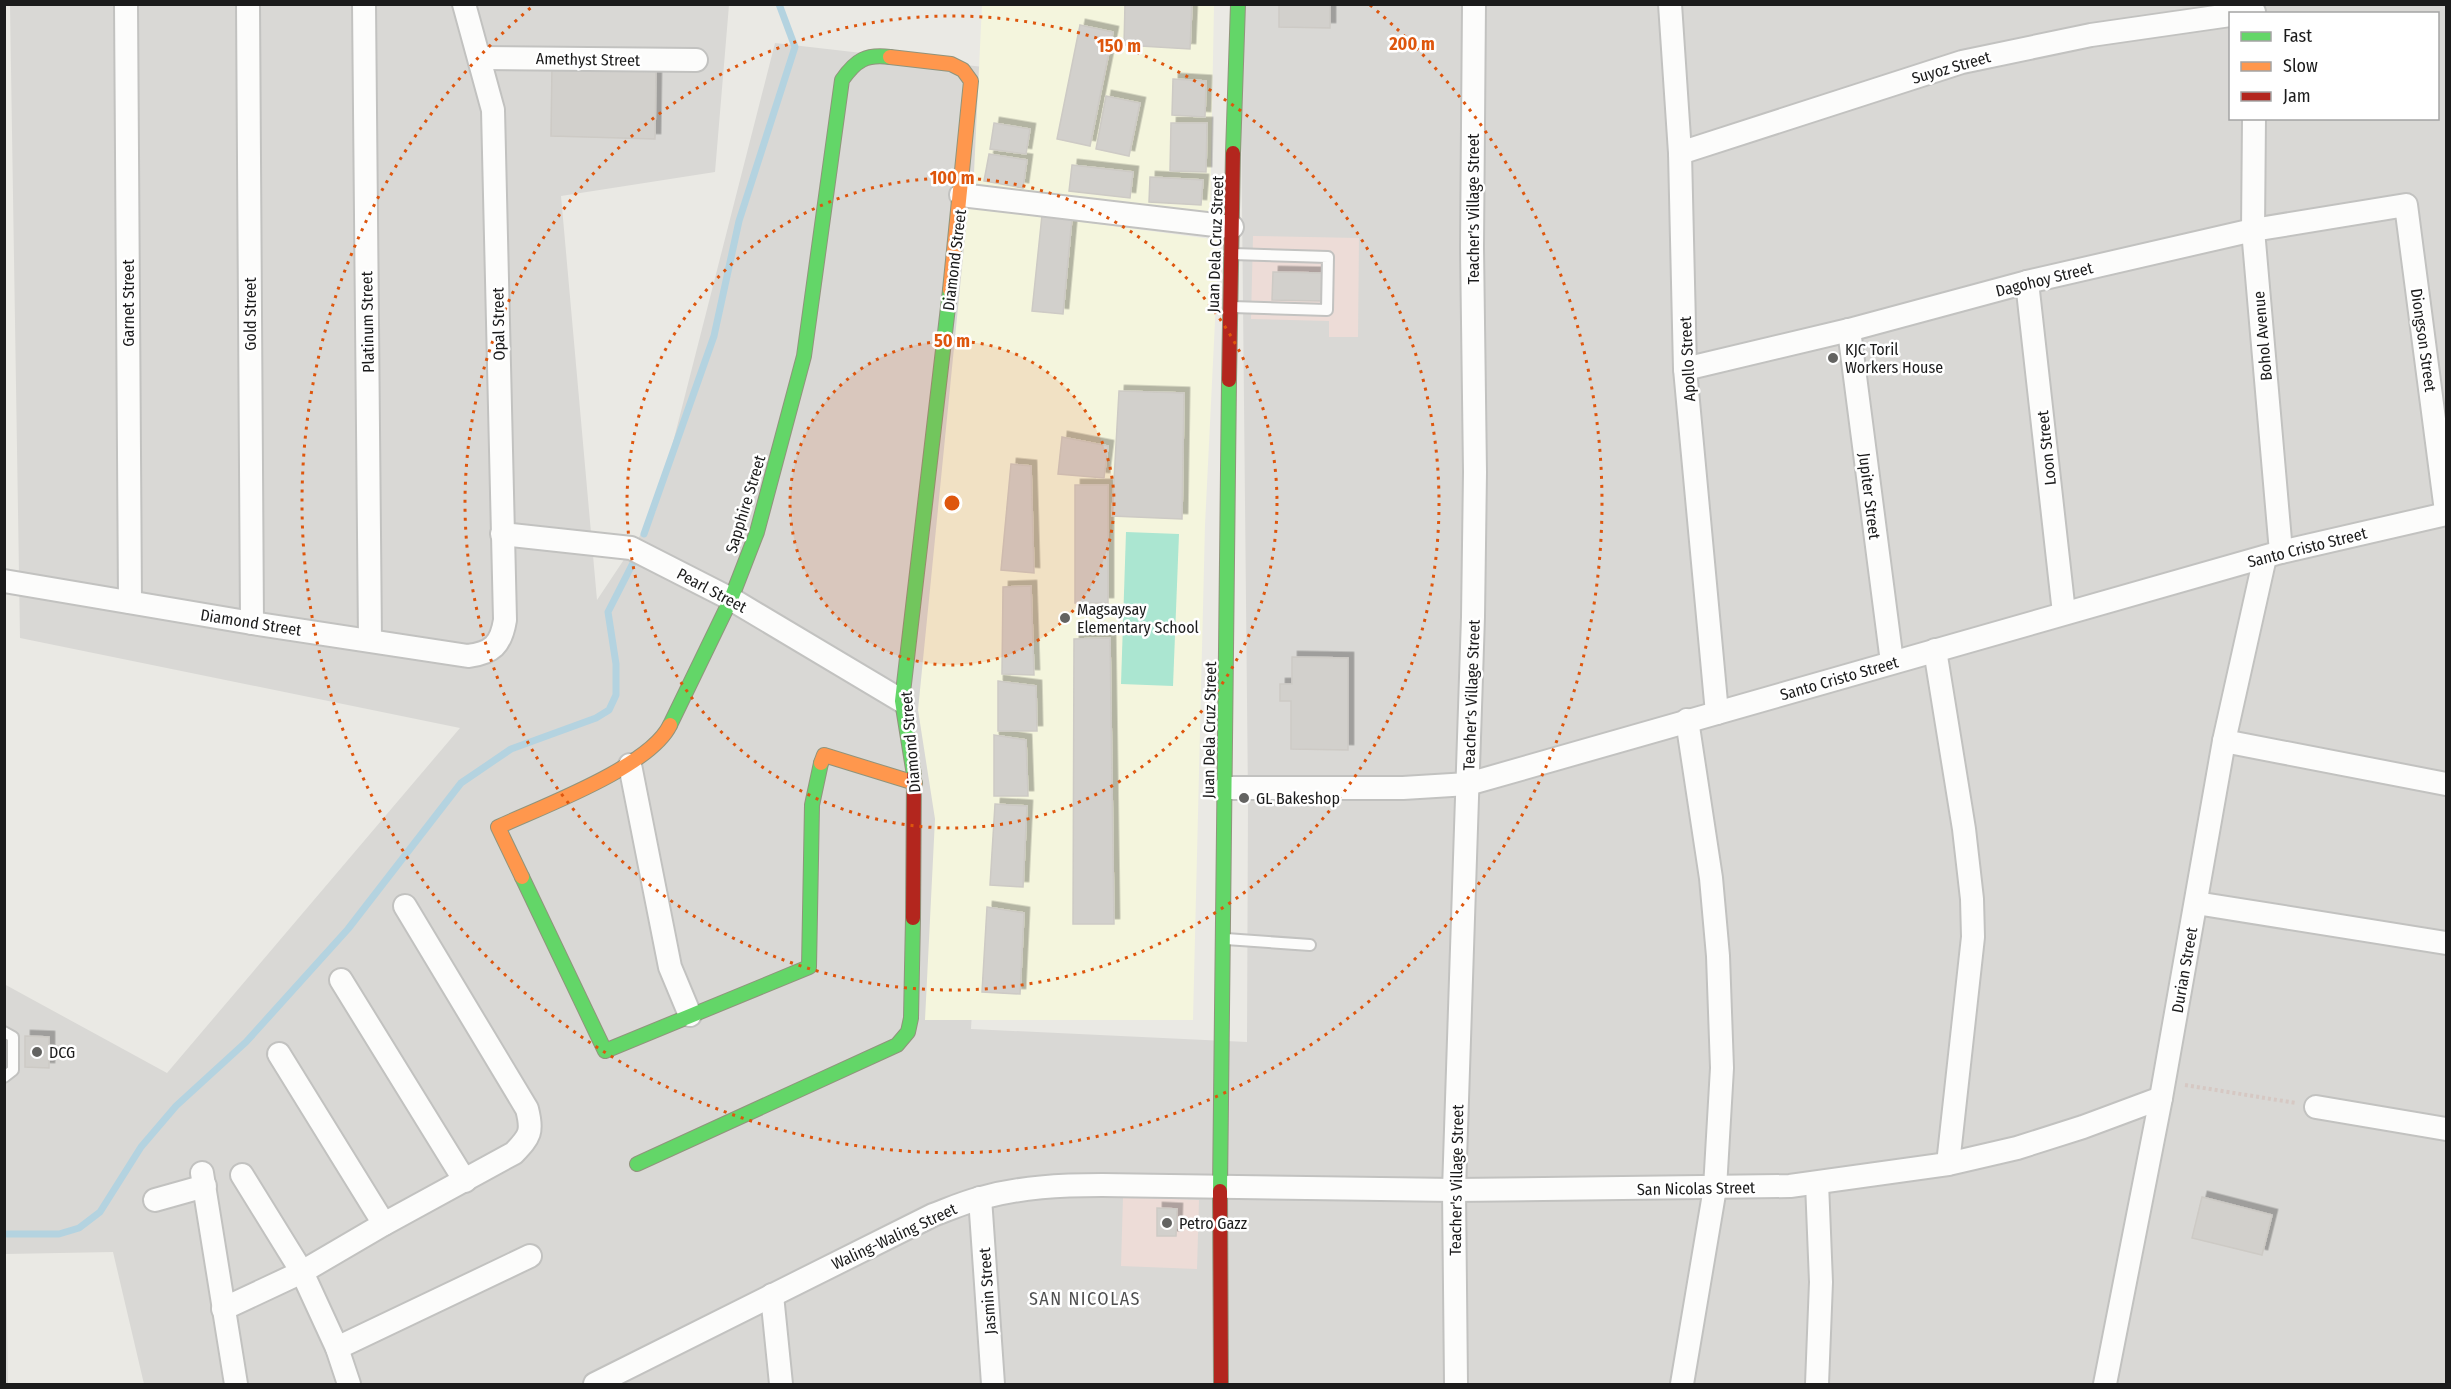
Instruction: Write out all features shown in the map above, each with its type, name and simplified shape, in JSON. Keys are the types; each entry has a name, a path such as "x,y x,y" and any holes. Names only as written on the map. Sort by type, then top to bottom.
{"street":[{"name":"Garnet Street","path":"126,4 130,602"},
{"name":"Gold Street","path":"248,4 252,623"},
{"name":"Platinum Street","path":"364,4 370,640"},
{"name":"Opal Street","path":"464,4 494,110 505,620 503,636 496,645"},
{"name":"Juan Dela Cruz Street","path":"1221,1384 1220,1186 1229,307 1238,4"},
{"name":"Teacher's Village Street","path":"1456,1384 1454,1190 1473,617 1475,483 1472,247 1474,4"},
{"name":"Apollo Street","path":"1670,4 1680,153 1685,369 1717,713"},
{"name":"Suyoz Street","path":"1680,153 1962,62 2091,35 2229,15"},
{"name":"Sapphire Street","path":"690,1015 605,1051 498,827 630,765 651,749 667,731 731,599 757,532 804,356 842,80 854,65 871,55 951,64 963,70 971,81"},
{"name":"Amethyst Street","path":"481,58 696,60"},
{"name":"Diamond Street","path":"637,1164 897,1045 908,1032 911,1018 915,783 903,700 962,195 971,81"},
{"name":"Bohol Avenue","path":"2254,120 2253,230 2273,554"},
{"path":"962,195 1232,227"},
{"name":"Dagohoy Street","path":"1685,369 1849,330 2027,282 2253,230 2406,205"},
{"name":"Diongson Street","path":"2406,205 2446,512"},
{"name":"Loon Street","path":"2027,282 2064,613"},
{"name":"Jupiter Street","path":"1849,330 1892,662"},
{"name":"Santo Cristo Street","path":"1225,788 1403,788 1468,783 2273,554 2446,512"},
{"name":"Pearl Street","path":"502,534 631,548 731,599 903,700"},
{"name":"Durian Street","path":"2104,1384 2162,1090 2224,741 2273,554"},
{"name":"Diamond Street","path":"4,581 252,623 468,656 484,654 496,645"},
{"path":"1935,650 1964,829 1972,899 1973,937 1948,1164"},
{"path":"1682,1384 1716,1188 1722,1068 1718,956 1712,878 1687,720"},
{"path":"2224,741 2446,784"},
{"path":"630,765 670,967 690,1015 809,968 812,805 824,755 915,783"},
{"path":"2196,903 2446,943"},
{"path":"223,1309 302,1272 384,1224 465,1181 514,1153 527,1139 531,1126 527,1109 405,906"},
{"path":"341,981 465,1181"},
{"path":"279,1054 384,1224"},
{"name":"San Nicolas Street","path":"1220,1186 1454,1190 1716,1188 1817,1183 1948,1164 2018,1148 2083,1127 2162,1090"},
{"path":"2316,1107 2446,1129"},
{"path":"242,1175 302,1272 337,1348 349,1384"},
{"path":"155,1200 204,1179 236,1384"},
{"path":"1817,1183 1821,1282 1817,1384"},
{"name":"Waling-Waling Street","path":"595,1384 933,1215 980,1198 1058,1185 1220,1186"},
{"name":"Jasmin Street","path":"980,1198 993,1384"},
{"path":"337,1348 530,1256"},
{"path":"772,1295 781,1384"}],"lane":[{"path":"1229,307 1327,310 1328,257 1230,254"},
{"path":"1223,939 1310,945"},
{"path":"4,1032 13,1037 13,1070 4,1077"}],"path":[{"path":"2162,1090 2316,1107"}],"shaded area":[{"path":"10,5 729,5 715,172 561,196 597,600 655,513 775,43 1026,72 971,1029 1247,1042 1248,800 1240,5 2446,5 2446,1384 144,1384 113,1252 6,1254 8,1384 5,1384 4,984 167,1073 460,728 20,638"},
{"path":"982,5 1214,5 1210,218 973,194"},
{"name":"Magsaysay Elementary School","path":"968,207 1219,240 1205,525 1193,1020 925,1020 935,819 918,710"},
{"path":"1253,236 1359,238 1358,337 1329,337 1329,321 1251,319"},
{"path":"1123,1197 1199,1200 1197,1269 1121,1266"}],"green space":[{"path":"1126,532 1179,534 1173,686 1121,684"}],"building":[{"path":"1125,4 1192,4 1190,49 1124,45"},
{"path":"1279,4 1330,4 1330,28 1279,27"},
{"path":"1080,25 1113,32 1090,146 1057,139"},
{"path":"552,65 656,69 655,139 551,136"},
{"path":"1173,79 1206,81 1205,117 1172,115"},
{"path":"1106,96 1140,103 1129,156 1096,149"},
{"path":"994,123 1030,129 1026,154 990,149"},
{"path":"1171,123 1207,123 1206,172 1170,171"},
{"path":"989,154 1027,160 1023,188 984,181"},
{"path":"1072,165 1133,172 1130,198 1069,191"},
{"path":"1150,177 1203,180 1201,205 1149,202"},
{"path":"1042,215 1072,218 1063,314 1032,311"},
{"path":"1273,272 1322,273 1321,301 1272,300"},
{"path":"1119,391 1184,393 1182,519 1112,516"},
{"path":"1062,437 1108,446 1104,478 1058,474"},
{"path":"1011,464 1031,466 1034,573 1001,570"},
{"path":"1075,485 1108,485 1108,603 1075,603"},
{"path":"1031,586 1034,675 1002,674 1003,587"},
{"path":"1110,638 1114,924 1073,924 1074,639"},
{"path":"1292,657 1348,658 1348,750 1291,749 1291,701 1280,701 1280,684 1292,684"},
{"path":"998,681 1036,686 1037,731 998,731"},
{"path":"994,735 1026,740 1028,796 994,796"},
{"path":"995,804 1027,806 1023,887 990,885"},
{"path":"987,907 1024,913 1020,994 982,992"},
{"name":"DCG","path":"25,1036 49,1037 49,1068 25,1067"},
{"path":"2202,1197 2272,1215 2262,1255 2192,1238"},
{"name":"Petro Gazz","path":"1157,1208 1177,1209 1176,1236 1157,1236"}],"waterway":[{"path":"644,534 714,336 739,221 795,47 779,4"},
{"path":"7,1234 59,1234 79,1228 100,1212 141,1147 176,1106 246,1042 348,929 461,783 511,749 596,718 609,710 616,695 616,664 608,612 633,563"}],"traffic: fast":[{"path":"1233,153 1238,4"},
{"path":"670,725 731,599 757,532 804,356 842,80 862,60 890,57"},
{"path":"914,775 902,701 950,290"},
{"path":"1220,1191 1229,380"},
{"path":"522,877 605,1051 809,967 812,805 821,763"},
{"path":"637,1164 897,1045 908,1032 911,1018 913,918"}],"traffic: slow":[{"path":"890,57 951,64 963,70 971,81 950,290"},
{"path":"522,877 498,827 566,797 618,770 641,756 659,741 670,725"},
{"path":"821,763 824,755 915,783"}],"traffic: jam":[{"path":"1229,380 1233,153"},
{"path":"913,918 914,775"},
{"path":"1220,1191 1221,1384"}],"place":[{"name":"KJC Toril Workers House","path":"1833,358"},
{"name":"Magsaysay Elementary School","path":"1065,618"},
{"name":"GL Bakeshop","path":"1244,798"},
{"name":"DCG","path":"37,1052"},
{"name":"Petro Gazz","path":"1167,1223"}],"district":[{"name":"SAN NICOLAS","path":"1085,1299"}]}
